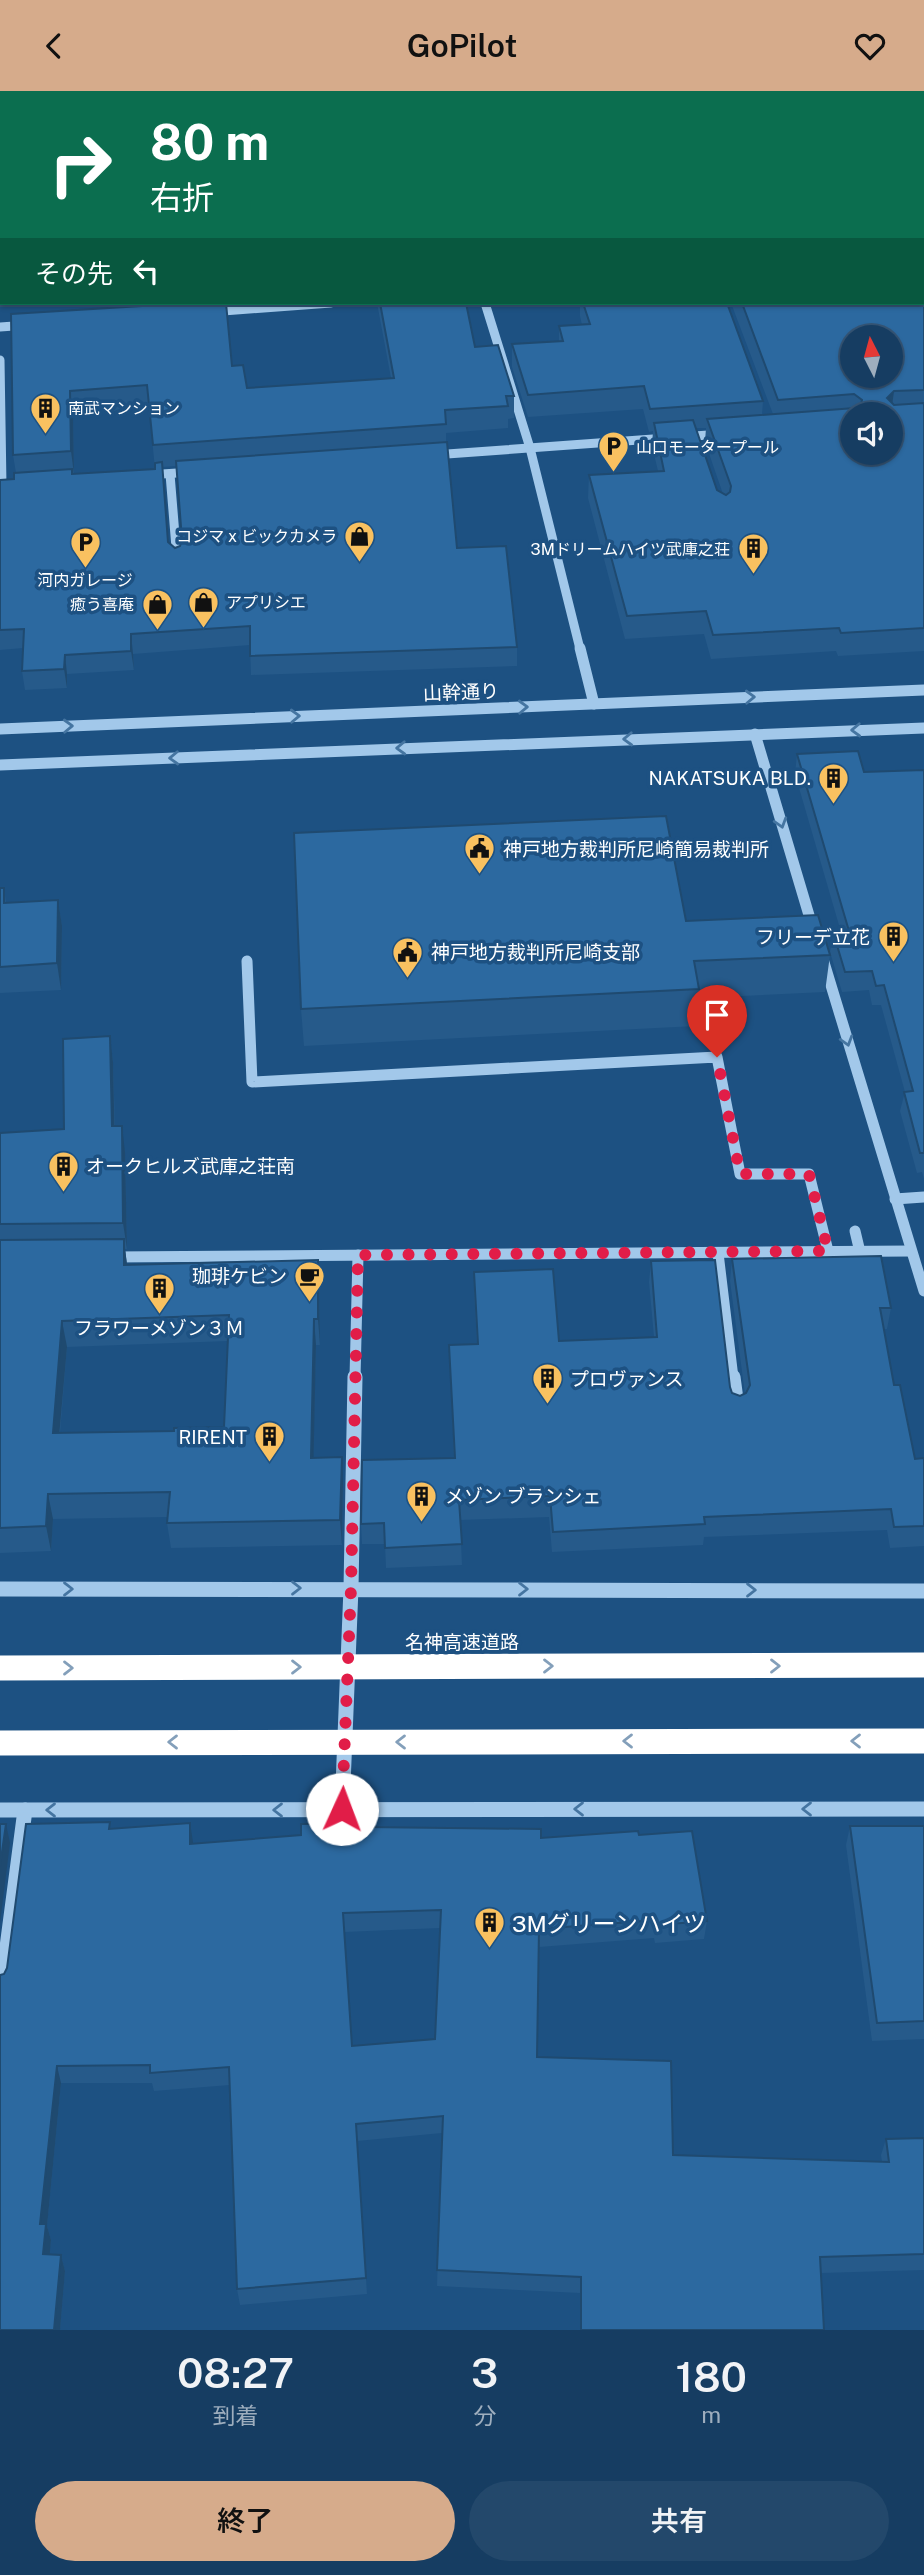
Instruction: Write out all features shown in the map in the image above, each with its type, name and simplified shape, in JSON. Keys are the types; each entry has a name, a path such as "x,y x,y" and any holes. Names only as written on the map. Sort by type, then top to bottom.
{"highway":[{"name":"名神高速道路","path":"0,1668 924,1665"},
{"path":"0,1743 924,1741"}],"street":[{"path":"193,313 303,305"},
{"path":"486,305 530,448 594,703"},
{"path":"0,327 41,324"},
{"path":"0,360 1,486 15,485"},
{"path":"419,456 733,433"},
{"path":"695,436 700,448"},
{"path":"130,477 198,472"},
{"path":"170,474 177,560"},
{"name":"山幹通り","path":"0,729 924,690"},
{"path":"0,765 924,728"},
{"path":"755,734 924,1291"},
{"path":"247,961 252,1082 717,1057 740,1174 809,1174 828,1251"},
{"path":"895,1199 924,1197"},
{"path":"855,1231 860,1252"},
{"path":"96,1257 911,1251"},
{"path":"718,1253 737,1407"},
{"path":"342,1809 351,1588 358,1255"},
{"path":"0,1589 924,1591"},
{"path":"0,1810 924,1809"},
{"path":"2,1985 25,1810"}],"building":[{"path":"157,305 226,305 232,366 243,365 247,388 394,378 380,305 466,305 475,347 498,345 514,396 506,396 508,406 445,410 446,424 153,445 147,385 70,391 71,451 13,455 11,314"},
{"path":"584,305 728,305 763,401 650,409 644,386 528,395 512,344 563,341 559,326 590,324"},
{"path":"743,305 924,305 924,390 894,391 887,398 891,402 862,400 854,394 778,400"},
{"path":"924,403 924,628 841,633 839,628 713,635 706,611 627,616 589,475 664,471 654,423 693,420 717,490 726,495 731,486 707,419 840,409 840,465 903,465 903,404"},
{"path":"447,442 457,548 506,546 517,647 250,656 250,626 131,634 131,651 65,655 64,669 22,671 24,629 0,630 0,480 14,479 14,473 72,469 72,474 155,469 155,463 162,462 168,542 175,548 180,546 182,540 176,461"},
{"path":"858,751 864,772 924,770 924,1153 920,1153 904,1092 913,1091 884,985 876,986 872,971 845,972 833,932 849,931 797,754"},
{"path":"666,816 686,921 818,915 830,955 694,961 699,989 301,1009 294,833"},
{"path":"0,888 4,888 4,903 58,900 57,963 0,967"},
{"path":"110,1036 112,1126 122,1126 123,1223 0,1224 0,1133 64,1129 63,1039"},
{"path":"124,1239 124,1265 318,1260 311,1458 342,1457 340,1520 167,1523 170,1492 48,1494 46,1526 0,1528 0,1240","holes":["229,1315 224,1427 174,1428 174,1431 53,1433 62,1321"]},
{"path":"881,1256 891,1308 880,1308 894,1385 900,1385 915,1459 924,1458 924,1526 894,1527 891,1509 704,1517 705,1524 553,1532 550,1496 459,1500 462,1544 385,1548 384,1523 361,1524 362,1460 455,1458 449,1345 478,1344 474,1272 553,1269 559,1341 657,1337 651,1261 715,1260 730,1387 732,1393 740,1396 746,1393 750,1385 732,1259"},
{"path":"110,1822 109,1829 190,1823 190,1844 301,1835 301,1824 366,1823 366,1827 541,1829 541,1838 638,1831 639,1835 692,1831 707,1921 657,1925 656,1920 539,1929 537,2057 671,2061 673,2155 889,2162 886,2139 924,2138 924,2254 820,2257 824,2330 581,2330 581,2277 437,2270 443,2116 356,2124 366,2278 237,2289 229,2067 150,2073 150,2065 57,2066 40,2224 46,2224 43,2254 61,2255 54,2330 0,2330 0,1975 4,1974 7,1968 26,1824","holes":["441,1910 435,2039 352,2046 343,1913"]},
{"path":"0,1824 6,1824 0,1866"},
{"path":"850,1826 924,1826 924,2021 877,2023"}],"place":[{"name":"南武マンション","path":"45,435"},
{"name":"山口モータープール","path":"613,474"},
{"name":"コジマ x ビックカメラ","path":"360,563"},
{"name":"河内ガレージ","path":"85,570"},
{"name":"3Mドリームハイツ武庫之荘","path":"753,576"},
{"name":"アプリシエ","path":"203,629"},
{"name":"癒う喜庵","path":"157,631"},
{"name":"NAKATSUKA BLD.","path":"834,805"},
{"name":"神戸地方裁判所尼崎簡易裁判所","path":"480,876"},
{"name":"フリーデ立花","path":"893,964"},
{"name":"神戸地方裁判所尼崎支部","path":"408,979"},
{"name":"オークヒルズ武庫之荘南","path":"63,1193"},
{"name":"珈琲ケビン","path":"310,1303"},
{"name":"フラワーメゾン３Ｍ","path":"159,1316"},
{"name":"プロヴァンス","path":"547,1406"},
{"name":"RIRENT","path":"270,1464"},
{"name":"メゾン ブランシェ","path":"422,1523"},
{"name":"3Mグリーンハイツ","path":"489,1950"}],"route":[{"path":"342,1809 351,1588 358,1255 828,1251 809,1174 740,1174 717,1057"}]}
